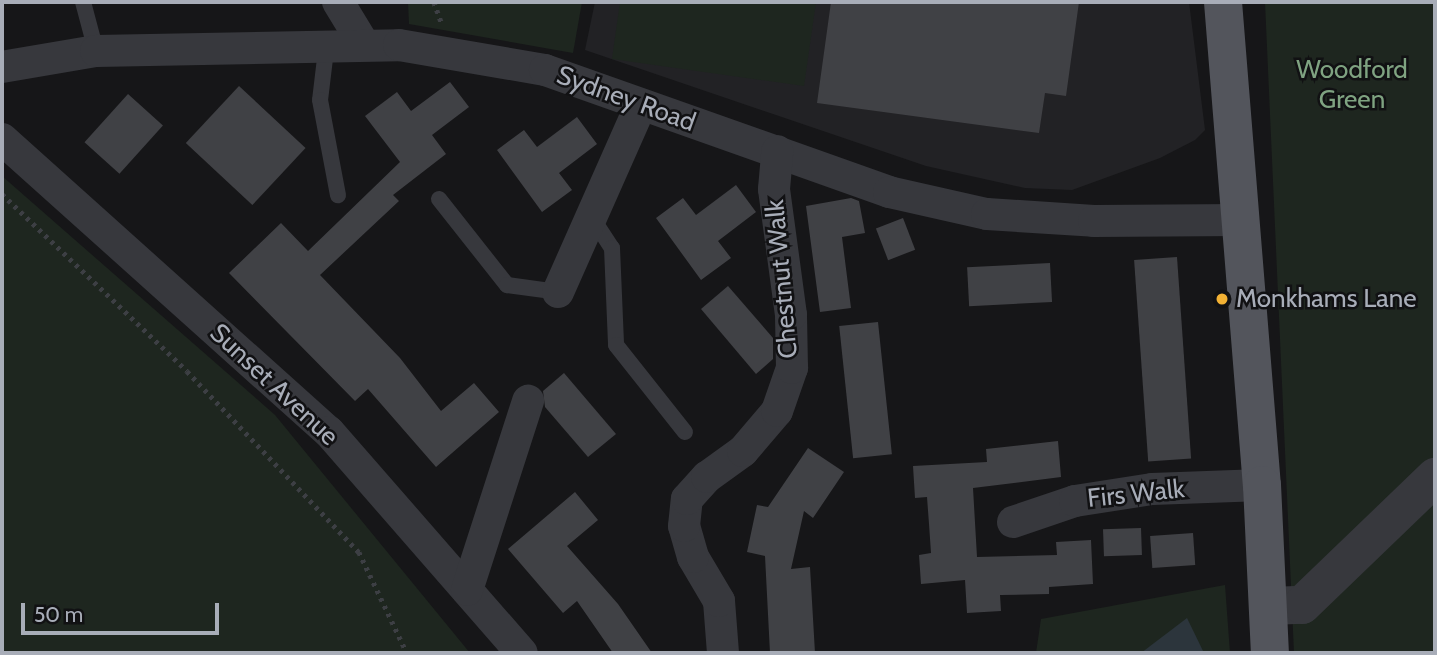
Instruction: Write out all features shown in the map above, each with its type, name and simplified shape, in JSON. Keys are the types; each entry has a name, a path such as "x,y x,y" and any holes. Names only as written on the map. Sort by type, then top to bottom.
{"main road":[{"path":"1223,2 1262,485 1270,653"}],"street":[{"path":"338,2 363,43"},
{"name":"Sydney Road","path":"2,67 96,51 326,50 363,43 545,70 889,192 987,214 1094,221 1241,220"},
{"path":"558,292 641,105"},
{"name":"Sunset Avenue","path":"2,139 329,432 523,653"},
{"name":"Chestnut Walk","path":"723,653 719,601 693,557 684,526 687,499 743,451 778,411 792,368 791,315 774,189 777,151"},
{"path":"467,590 528,401"},
{"path":"1269,606 1302,605 1435,477"},
{"name":"Firs Walk","path":"1013,522 1075,500 1152,489 1262,485"}],"lane":[{"path":"83,2 96,51"},
{"path":"326,50 320,100 338,195"},
{"path":"439,199 507,285 558,292"},
{"path":"591,216 612,248 616,345 685,432"}],"path":[{"path":"2,194 187,371 359,552 407,653"}],"shaded area":[{"path":"595,2 1189,2 1205,130 1195,140 1160,158 1072,190 1025,188 926,166 585,50"},
{"path":"1187,618 1204,653 1141,653"}],"green space":[{"path":"408,2 582,2 573,53 409,24"},
{"path":"620,2 816,2 804,86 612,59"},
{"name":"Woodford Green","path":"1265,2 1435,2 1435,653 1294,653"},
{"path":"2,176 275,415 470,653 2,653"},
{"path":"1225,585 1230,653 1036,653 1041,619"}],"building":[{"path":"831,2 1079,2 1066,96 1045,93 1039,133 817,103"},
{"path":"450,82 469,107 432,135 446,154 393,195 399,201 320,275 400,358 441,411 474,383 499,412 436,467 368,389 355,401 229,273 281,223 308,251 400,162 365,116 397,92 411,111"},
{"path":"239,86 306,148 252,205 186,143"},
{"path":"128,94 163,125 119,174 85,142"},
{"path":"577,117 597,144 559,173 572,190 542,212 497,150 524,130 537,147"},
{"path":"736,185 756,212 718,241 731,258 701,280 656,218 683,198 696,215"},
{"path":"851,198 859,201 865,233 842,237 851,308 820,312 806,206"},
{"path":"903,218 915,250 888,260 876,228"},
{"path":"1177,257 1191,459 1148,462 1134,260"},
{"path":"1050,263 1052,302 969,306 967,267"},
{"path":"728,286 773,338 773,359 756,374 701,309"},
{"path":"878,322 892,454 853,458 839,326"},
{"path":"564,373 616,434 588,457 545,407 543,391"},
{"path":"1058,441 1061,477 973,488 977,557 1057,555 1056,542 1091,540 1093,584 1049,587 1049,594 1000,595 1001,611 967,613 965,580 921,584 919,555 931,553 927,497 915,498 913,466 987,462 986,449"},
{"path":"808,448 844,472 813,518 804,511 791,569 810,567 815,653 770,653 765,556 747,552 757,505 768,507"},
{"path":"575,492 598,520 567,546 618,604 652,653 613,653 577,601 563,613 508,549"},
{"path":"1141,528 1142,555 1104,556 1103,529"},
{"path":"1193,533 1195,565 1152,568 1150,536"}],"place":[{"name":"Monkhams Lane","path":"1222,299"}]}
